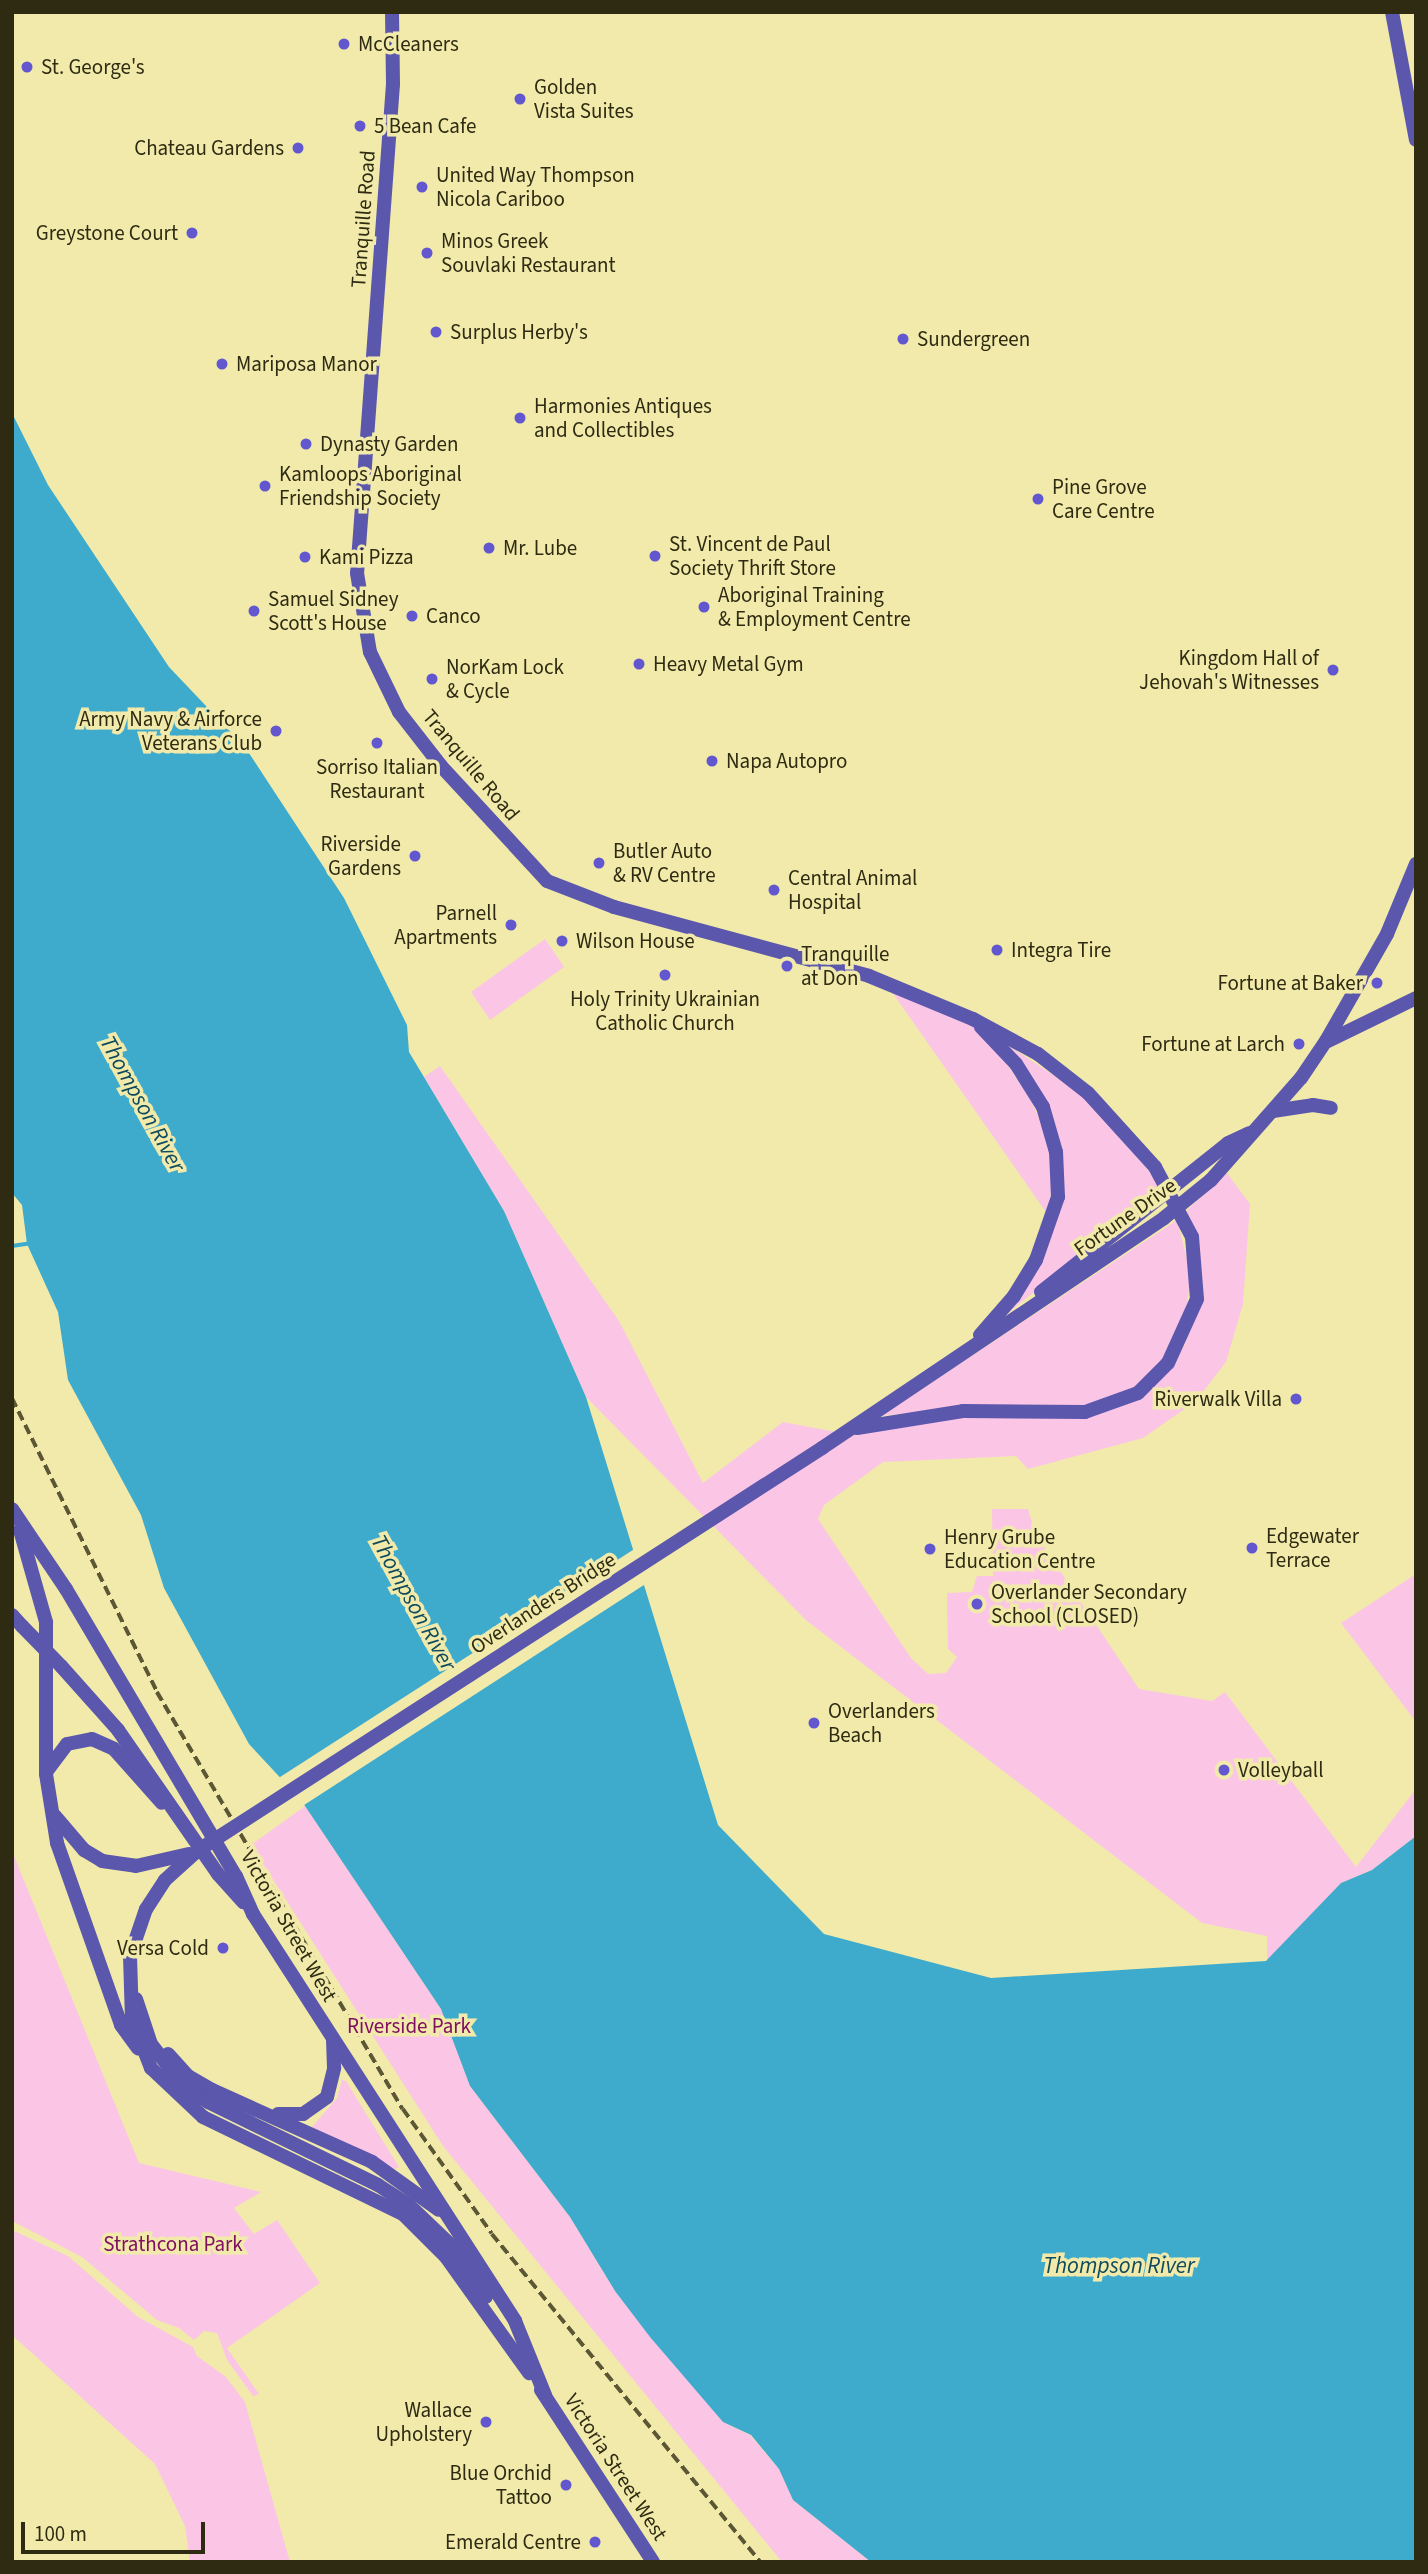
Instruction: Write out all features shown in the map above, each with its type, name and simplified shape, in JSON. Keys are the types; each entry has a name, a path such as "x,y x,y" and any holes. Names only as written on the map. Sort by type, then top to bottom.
{"main road":[{"name":"Tranquille Road","path":"392,12 393,83 357,573 370,652 399,712 441,766 547,881 614,907 869,976 973,1019 1038,1054 1088,1093 1156,1167 1192,1237 1197,1299 1168,1363 1138,1393 1085,1412 963,1411 906,1417 849,1430"},
{"path":"1392,12 1416,140"},
{"name":"Fortune Drive","path":"822,1448 1006,1324 1062,1272 1167,1195 1228,1143 1257,1129 1326,1041 1387,934 1416,864"},
{"path":"1326,1041 1416,998"},
{"path":"962,1355 1014,1296 1048,1232 1058,1197 1056,1152 1043,1107 1016,1064 973,1019"},
{"path":"1273,1111 1313,1104 1331,1108"},
{"name":"Overlanders Bridge","path":"137,1932 165,1880 197,1851 822,1448"},
{"name":"Victoria Street West","path":"14,1512 40,1588 46,1622 46,1774 57,1843 121,2025 151,2068 203,2117 403,2214 446,2257 545,2395 653,2562"},
{"name":"Victoria Street West","path":"14,1512 66,1588 236,1876 253,1914 515,2321 545,2395"},
{"path":"17,1620 117,1730 178,1817 253,1914"},
{"path":"46,1774 67,1744 82,1739 104,1742 178,1817"},
{"path":"54,1815 83,1850 102,1861 136,1866 197,1851"},
{"name":"Victoria Street West","path":"137,1932 130,1956 132,2019 151,2068"},
{"path":"131,1984 151,2044 183,2085 208,2102 378,2185 431,2225 454,2249 536,2375"},
{"path":"138,2003 158,2040 188,2076 372,2162 446,2215"},
{"path":"272,2114 303,2114 327,2097 334,2068 332,2039"}],"green space":[{"path":"545,939 564,967 490,1020 471,992"},
{"path":"892,992 973,1026 1003,1058 1031,1100 1048,1139 1053,1178 1048,1215"},
{"path":"1006,1044 1079,1092 1132,1147 1161,1189 1008,1313 1044,1254 1062,1150"},
{"path":"440,1066 619,1321 703,1483 783,1422 852,1435 963,1417 1086,1416 1172,1365 1185,1344 1201,1298 1200,1259 1187,1210 1227,1173 1250,1204 1243,1304 1226,1362 1196,1401 1143,1438 1028,1469 1016,1456 883,1462 824,1505 818,1519 911,1658 928,1674 946,1673 957,1657 948,1649 947,1593 972,1592 977,1576 993,1576 992,1509 1028,1509 1036,1535 1139,1689 1212,1701 1225,1692 1356,1867 1416,1789 1416,1836 1372,1870 1341,1883 1267,1961 1267,1936 1202,1923 807,1621 586,1397 504,1211 424,1077"},
{"path":"1177,1220 1191,1274 1185,1318 1162,1361 1136,1388 1083,1408 963,1407 881,1416"},
{"path":"1416,1574 1416,1722 1341,1623"},
{"name":"Riverside Park","path":"305,1806 441,2009 470,2086 570,2217 615,2291 723,2422 750,2435 779,2469 793,2500 871,2562 782,2562 443,2146 251,1845"},
{"name":"Strathcona Park","path":"12,1851 139,2163 261,2192 234,2208 254,2234 277,2220 320,2283 227,2348 259,2394 253,2396 227,2360 217,2333 204,2331 194,2340 179,2328 157,2320 82,2257 12,2221"},
{"path":"342,2080 346,2081 399,2167 395,2169 312,2127 337,2098"},
{"name":"Strathcona Park","path":"12,2230 68,2256 138,2317 193,2347 197,2356 226,2377 245,2402 290,2562 190,2562 185,2526 155,2464 12,2335"}],"water":[{"name":"Thompson River","path":"12,413 48,485 169,667 245,747 344,898 407,1025 409,1052 504,1211 586,1397 718,1825 824,1934 991,1978 1266,1961 1341,1883 1372,1870 1416,1836 1416,2562 871,2562 793,2500 779,2469 751,2435 723,2422 650,2337 615,2291 570,2217 470,2086 441,2009 301,1800 249,1744 164,1588 141,1515 68,1380 58,1312 27,1244 22,1205 12,1193"}],"pier":[{"path":"636,1548 647,1583 301,1807 277,1779"}],"waterway":[{"path":"12,1246 27,1244"}],"railway":[{"path":"12,1398 157,1692 403,2109 492,2234 760,2562"}],"place":[{"name":"McCleaners","path":"344,44"},
{"name":"St. George's","path":"27,67"},
{"name":"Golden Vista Suites","path":"520,99"},
{"name":"5 Bean Cafe","path":"360,126"},
{"name":"Chateau Gardens","path":"298,148"},
{"name":"United Way Thompson Nicola Cariboo","path":"422,187"},
{"name":"Greystone Court","path":"192,233"},
{"name":"Minos Greek Souvlaki Restaurant","path":"427,253"},
{"name":"Surplus Herby's","path":"436,332"},
{"name":"Sundergreen","path":"903,339"},
{"name":"Mariposa Manor","path":"222,364"},
{"name":"Harmonies Antiques and Collectibles","path":"520,418"},
{"name":"Dynasty Garden","path":"306,444"},
{"name":"Kamloops Aboriginal Friendship Society","path":"265,486"},
{"name":"Pine Grove Care Centre","path":"1038,499"},
{"name":"Mr. Lube","path":"489,548"},
{"name":"St. Vincent de Paul Society Thrift Store","path":"655,556"},
{"name":"Kami Pizza","path":"305,557"},
{"name":"Aboriginal Training & Employment Centre","path":"704,607"},
{"name":"Samuel Sidney Scott's House","path":"254,611"},
{"name":"Canco","path":"412,616"},
{"name":"Heavy Metal Gym","path":"639,664"},
{"name":"Kingdom Hall of Jehovah's Witnesses","path":"1333,670"},
{"name":"NorKam Lock & Cycle","path":"432,679"},
{"name":"Army Navy & Airforce Veterans Club","path":"276,731"},
{"name":"Sorriso Italian Restaurant","path":"377,743"},
{"name":"Napa Autopro","path":"712,761"},
{"name":"Riverside Gardens","path":"415,856"},
{"name":"Butler Auto & RV Centre","path":"599,863"},
{"name":"Central Animal Hospital","path":"774,890"},
{"name":"Parnell Apartments","path":"511,925"},
{"name":"Wilson House","path":"562,941"},
{"name":"Integra Tire","path":"997,950"},
{"name":"Tranquille at Don","path":"787,966"},
{"name":"Holy Trinity Ukrainian Catholic Church","path":"665,975"},
{"name":"Fortune at Baker","path":"1377,983"},
{"name":"Fortune at Larch","path":"1299,1044"},
{"name":"Riverwalk Villa","path":"1296,1399"},
{"name":"Edgewater Terrace","path":"1252,1548"},
{"name":"Henry Grube Education Centre","path":"930,1549"},
{"name":"Overlander Secondary School (CLOSED)","path":"977,1604"},
{"name":"Overlanders Beach","path":"814,1723"},
{"name":"Volleyball","path":"1224,1770"},
{"name":"Versa Cold","path":"223,1948"},
{"name":"Wallace Upholstery","path":"486,2422"},
{"name":"Blue Orchid Tattoo","path":"566,2485"},
{"name":"Emerald Centre","path":"595,2542"}]}
